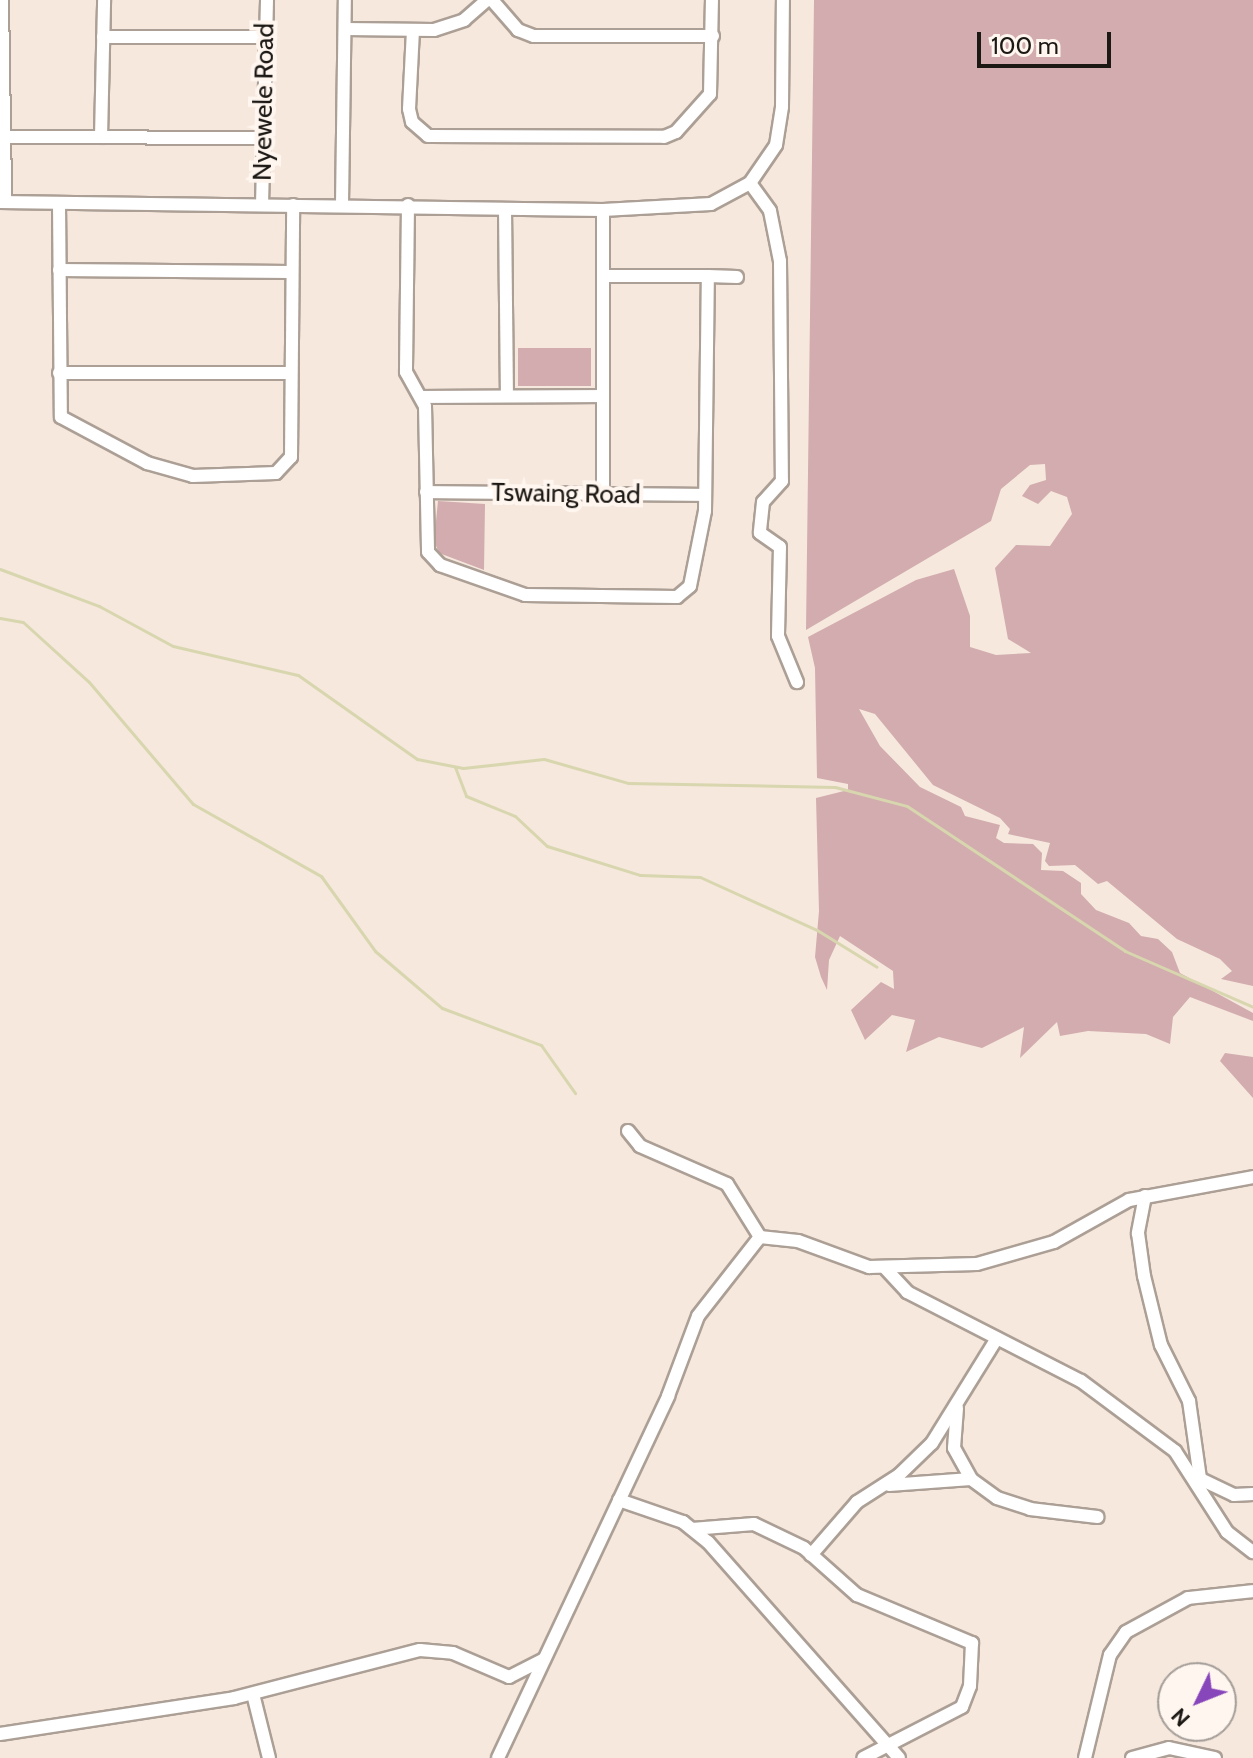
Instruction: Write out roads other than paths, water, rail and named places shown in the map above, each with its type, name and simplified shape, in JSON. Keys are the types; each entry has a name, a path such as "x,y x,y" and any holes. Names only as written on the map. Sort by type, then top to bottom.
{"street":[{"path":"2,0 2,202 342,204 603,210 711,204 750,183 770,155 781,126 783,0"},
{"path":"101,137 104,0"},
{"name":"Nyewele Road","path":"262,205 267,0"},
{"path":"342,204 345,0"},
{"path":"345,29 413,30 454,25 489,0 518,30 534,36 713,36"},
{"path":"413,30 412,122 440,138 670,135 708,100 713,36 712,0"},
{"path":"103,37 266,37"},
{"path":"2,137 263,138"},
{"path":"750,183 770,211 780,261 782,481 763,502 760,533 780,547 778,636 797,682"},
{"path":"59,203 58,408 68,424 147,463 193,476 282,470 291,457 290,272 293,205"},
{"path":"408,205 406,372 423,397 426,547 440,565 525,595 671,598 690,586 705,495 708,276"},
{"path":"505,209 507,394"},
{"path":"603,210 603,495"},
{"path":"59,270 290,272"},
{"path":"603,276 737,277"},
{"path":"59,373 290,373"},
{"path":"423,397 507,394 602,396"},
{"name":"Tswaing Road","path":"426,492 705,495"},
{"path":"628,1131 640,1146 727,1184 760,1237"},
{"path":"760,1237 798,1241 885,1268 991,1261 1054,1242 1100,1214 1145,1196 1253,1177"},
{"path":"1145,1196 1138,1233 1144,1276 1161,1345 1189,1401 1197,1477"},
{"path":"498,1758 619,1500 698,1316 760,1237"},
{"path":"885,1268 907,1292 1081,1381 1175,1451 1197,1477 1227,1532 1253,1552"},
{"path":"811,1555 857,1502 882,1486 932,1443 997,1338"},
{"path":"957,1405 954,1448 971,1479 997,1498 1030,1509 1098,1517"},
{"path":"1197,1477 1234,1495 1253,1494"},
{"path":"882,1486 971,1479"},
{"path":"619,1500 692,1529 899,1758"},
{"path":"692,1529 754,1524 811,1555 857,1595 972,1643 970,1686 962,1707 863,1758"},
{"path":"1085,1758 1110,1655 1126,1632 1188,1598 1253,1591"},
{"path":"0,1734 253,1694 420,1650 453,1653 509,1677 544,1659"},
{"path":"253,1694 269,1758"},
{"path":"1132,1758 1169,1748 1215,1758"}],"waterway":[{"path":"0,569 99,606 173,646 298,675 417,759 463,768 544,759 628,783 835,787 907,806 1125,951 1253,1007"},
{"path":"0,618 23,622 89,682 193,804 321,876 375,951 442,1008 541,1045 575,1093"},
{"path":"455,767 466,796 515,816 547,846 640,875 700,877 817,930 877,967"}]}
